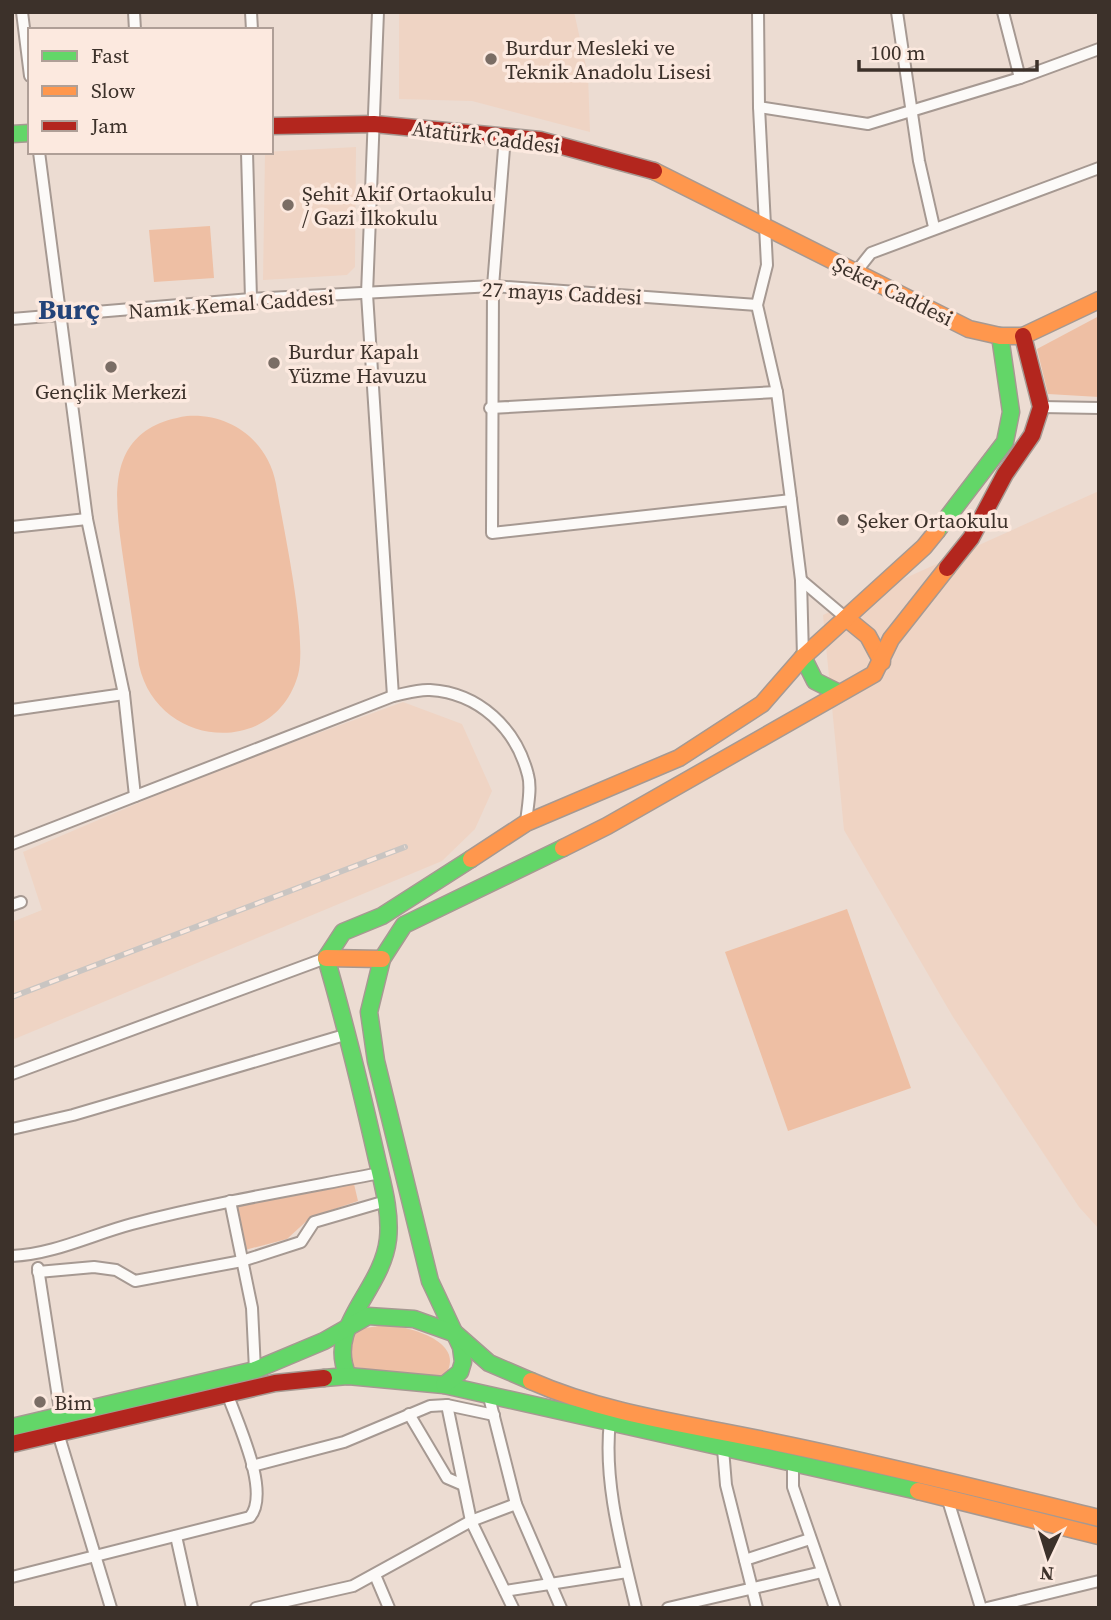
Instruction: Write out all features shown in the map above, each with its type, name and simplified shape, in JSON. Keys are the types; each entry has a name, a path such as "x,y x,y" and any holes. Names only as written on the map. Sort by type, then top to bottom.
{"main road":[{"name":"Atatürk Caddesi","path":"273,126 374,124 552,142 658,172 767,229"},
{"name":"Şeker Caddesi","path":"767,229 970,329 1023,336"},
{"path":"444,1385 460,1372 463,1362 456,1334 430,1281 376,1061 369,1012 382,959 404,925 607,826 874,674 891,639 971,538 1005,474 1032,435 1041,408 1023,336 1099,300"},
{"path":"348,1376 341,1364 339,1350 344,1328 370,1290 383,1262 388,1237 386,1201 380,1173 348,1034 326,958 343,932 382,916 526,823 679,758 762,704 803,657 924,547 1005,442 1011,412 1000,335"},
{"path":"846,618 861,625 876,645 882,662"},
{"path":"803,657 808,676 819,687 839,694"},
{"path":"326,958 382,959"},
{"path":"12,1427 256,1370 324,1341 368,1316 381,1315 414,1319 456,1334 489,1363 556,1392 614,1408 876,1463 1099,1518"},
{"path":"12,1444 275,1383 348,1376 444,1385 947,1497 1099,1536"}],"street":[{"path":"22,12 28,60"},
{"path":"378,12 367,295 393,696"},
{"path":"758,12 758,107 767,265 757,305 776,392 791,500 801,580 803,657"},
{"path":"897,12 934,227"},
{"path":"1003,12 1020,78"},
{"path":"758,107 868,124 913,113 1099,49"},
{"path":"505,136 493,286 490,408 492,533 791,500"},
{"path":"39,154 87,519 124,694 135,796"},
{"path":"247,154 251,299"},
{"path":"856,272 871,253 934,227 1099,168"},
{"name":"27 mayıs Caddesi","path":"367,295 493,286 757,305"},
{"name":"Namık Kemal Caddesi","path":"12,319 251,299 367,295"},
{"path":"490,408 776,392"},
{"path":"1041,408 1099,408"},
{"path":"12,527 87,519"},
{"path":"801,580 846,618"},
{"path":"12,844 393,696 429,690 470,701 498,718 517,747 529,777 526,823"},
{"path":"12,710 124,694"},
{"path":"12,1073 326,958"},
{"path":"12,1129 73,1115 348,1034"},
{"path":"12,1256 37,1255 130,1225 230,1201 380,1173"},
{"path":"230,1201 252,1308 256,1370"},
{"path":"38,1272 94,1267 116,1270 135,1282 242,1261 301,1241 314,1222 386,1201"},
{"path":"37,1255 61,1417"},
{"path":"12,1577 250,1517 256,1509 257,1487 227,1393"},
{"path":"489,1397 516,1504 561,1608"},
{"path":"252,1466 344,1442 430,1406 447,1405 494,1415"},
{"path":"447,1405 461,1484 471,1521 513,1608"},
{"path":"409,1413 447,1478 461,1484"},
{"path":"610,1421 614,1506 636,1608"},
{"path":"58,1433 111,1608"},
{"path":"723,1449 723,1474 757,1608"},
{"path":"793,1463 793,1487 835,1608"},
{"path":"947,1497 981,1608"},
{"path":"256,1608 277,1606 353,1586 471,1521 516,1504"},
{"path":"176,1536 192,1608"},
{"path":"745,1560 810,1539"},
{"path":"505,1591 627,1572"},
{"path":"668,1608 822,1572"},
{"path":"375,1575 389,1608"},
{"path":"987,1608 1099,1581"}],"shaded area":[{"name":"Burdur Mesleki ve Teknik Anadolu Lisesi","path":"399,12 574,12 588,75 590,132 472,101 399,99"},
{"path":"356,147 355,267 347,275 263,280 265,154 273,154 273,152"},
{"path":"210,226 214,278 154,282 149,230"},
{"path":"1099,316 1099,397 1048,394 1037,349"},
{"path":"187,416 218,419 232,425 256,443 265,455 276,484 289,554 300,636 298,675 285,702 266,721 242,731 216,733 191,727 168,713 150,693 139,665 118,516 120,471 127,452 140,436 159,424"},
{"path":"1099,491 1099,1229 1079,1207 953,1017 844,830 823,615"},
{"path":"403,702 462,724 492,791 475,829 442,861 12,1040 12,922 42,910 23,852 202,776"},
{"path":"847,909 911,1088 788,1131 725,952"},
{"path":"354,1184 358,1201 311,1217 287,1239 245,1250 236,1206"},
{"path":"385,1325 421,1333 443,1345 449,1354 450,1365 444,1377 436,1379 349,1366 346,1360 349,1336 359,1329"}],"railway":[{"path":"12,997 405,847"}],"traffic: fast":[{"path":"12,134 28,133"},
{"path":"937,531 1005,442 1011,412 1000,336"},
{"path":"803,657 815,681 839,693"},
{"path":"444,1385 460,1372 463,1362 461,1347 430,1281 376,1061 369,1012 382,959 404,925 563,848"},
{"path":"348,1376 343,1358 344,1341 349,1325 384,1258 388,1218 365,1106 326,958 343,932 382,916 471,859"},
{"path":"12,1427 255,1370 324,1341 368,1316 414,1319 456,1334 489,1363 531,1381"},
{"path":"324,1378 348,1376 444,1385 918,1491"}],"traffic: slow":[{"path":"654,171 969,329 1000,336 1023,336 1099,300"},
{"path":"471,859 526,823 679,758 762,704 803,657 924,547 937,531"},
{"path":"563,848 607,826 874,674 891,639 947,568"},
{"path":"846,618 868,636 882,662"},
{"path":"326,958 382,959"},
{"path":"531,1381 560,1393 621,1411 859,1460 1099,1518"},
{"path":"918,1491 1099,1536"}],"traffic: jam":[{"path":"273,126 374,124 540,140 654,171"},
{"path":"947,568 971,538 1005,474 1032,435 1041,407 1023,336"},
{"path":"12,1444 275,1383 324,1378"}],"place":[{"name":"Burdur Mesleki ve Teknik Anadolu Lisesi","path":"491,59"},
{"name":"Şehit Akif Ortaokulu / Gazi İlkokulu","path":"288,205"},
{"name":"Burdur Kapalı Yüzme Havuzu","path":"274,363"},
{"name":"Gençlik Merkezi","path":"111,367"},
{"name":"Şeker Ortaokulu","path":"843,520"},
{"name":"Bim","path":"40,1402"}],"district":[{"name":"Burç","path":"69,309"}]}
